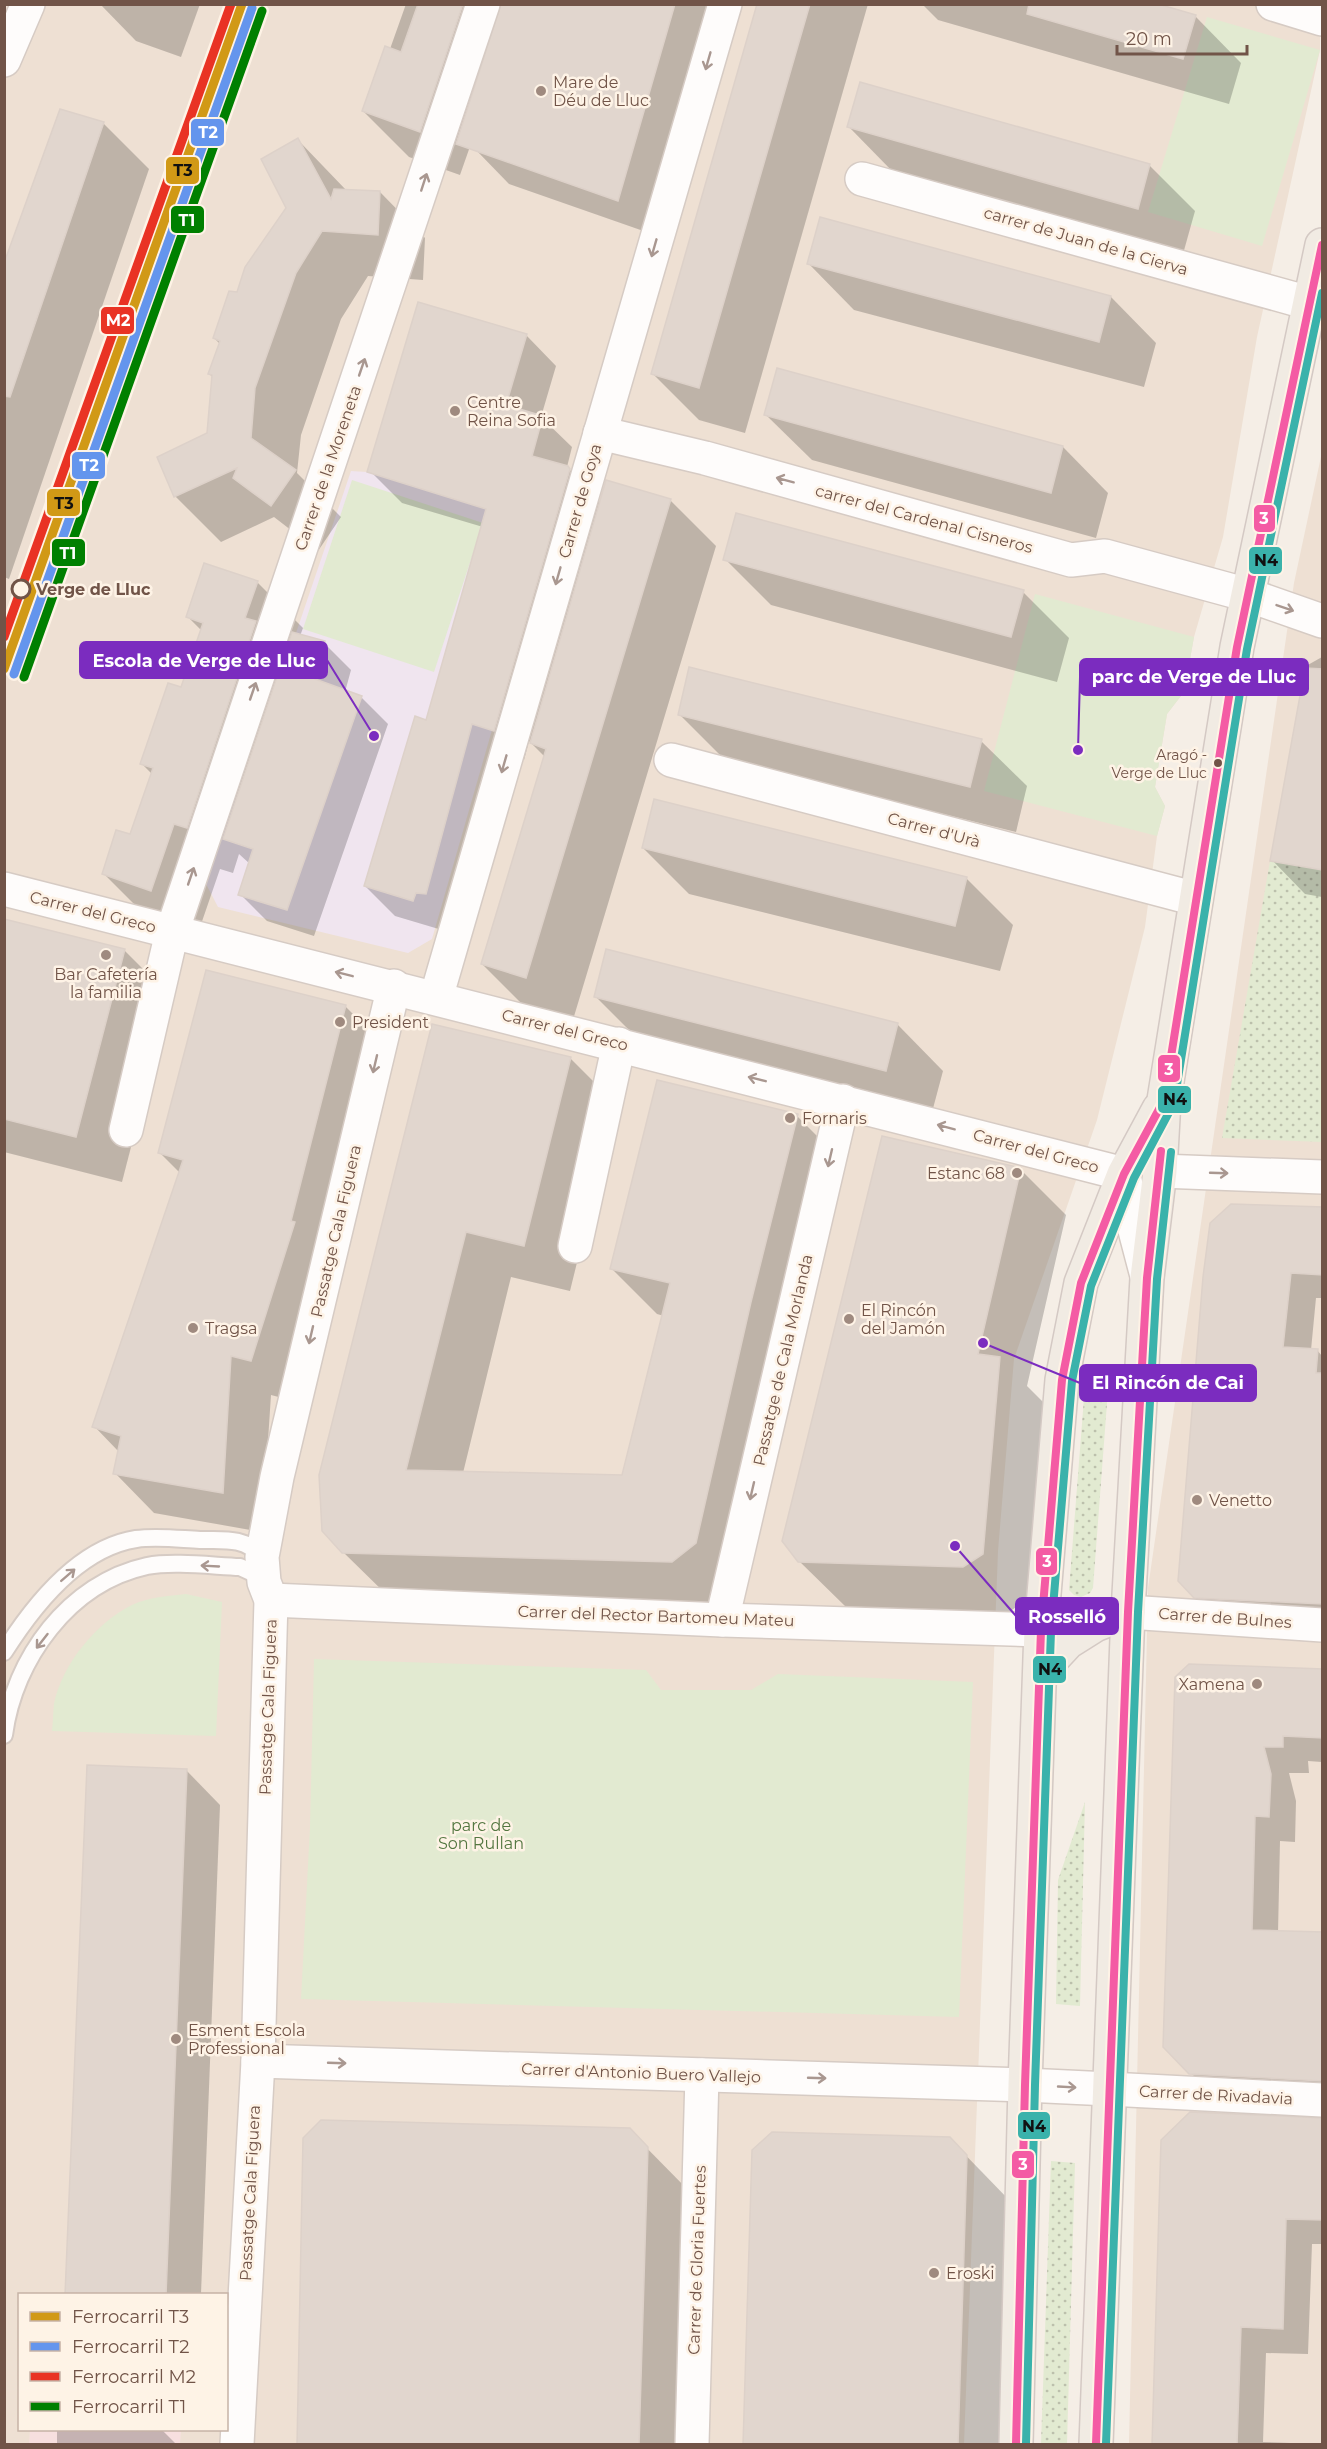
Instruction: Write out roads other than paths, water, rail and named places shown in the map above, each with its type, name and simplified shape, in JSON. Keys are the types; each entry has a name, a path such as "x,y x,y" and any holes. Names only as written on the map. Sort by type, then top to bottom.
{"main road":[{"path":"1096,2445 1128,1612 1147,1278 1160,1171 1164,1100 1237,647 1323,245"},
{"path":"1016,2445 1025,2085 1041,1630 1062,1380 1081,1283 1125,1174 1164,1100"},
{"path":"1041,1671 1068,1641 1095,1625 1128,1612"}],"street":[{"path":"4,60 28,4"},
{"name":"Carrer de la Moreneta","path":"126,1130 172,932 483,4"},
{"name":"Carrer de Goya","path":"436,998 725,4"},
{"path":"1273,4 1323,19"},
{"name":"carrer de Juan de la Cierva","path":"862,179 1309,303"},
{"name":"carrer del Cardenal Cisneros","path":"600,433 705,458 1071,560 1105,556 1248,596 1323,621"},
{"name":"Carrer d'Urà","path":"671,760 1196,899"},
{"name":"Carrer del Greco","path":"4,889 1125,1174"},
{"name":"Passatge Cala Figuera","path":"237,2445 258,2061 266,1580 277,1477 394,987"},
{"path":"575,1246 619,1044"},
{"name":"Passatge de Cala Morlanda","path":"722,1620 843,1101"},
{"path":"1160,1171 1323,1177"},
{"path":"1125,1174 1132,1219 1147,1278"},
{"name":"Carrer del Rector Bartomeu Mateu","path":"266,1580 722,1620 1041,1630"},
{"name":"Carrer de Bulnes","path":"1128,1612 1323,1625"},
{"name":"Carrer d'Antonio Buero Vallejo","path":"258,2061 1109,2089"},
{"name":"Carrer de Gloria Fuertes","path":"692,2445 702,2075"},
{"name":"Carrer de Rivadavia","path":"1109,2089 1323,2100"}],"lane":[{"path":"4,1653 31,1614 60,1582 101,1551 120,1543 148,1538 238,1541 255,1548 266,1580"},
{"path":"4,1735 11,1699 26,1662 66,1612 100,1585 149,1566 240,1567 266,1580"}],"rail line":[{"name":"M2","path":"4,637 231,4"},
{"name":"T3","path":"4,669 242,4"},
{"name":"T2","path":"14,674 252,8"},
{"name":"T1","path":"24,677 262,11"}],"place":[{"name":"Mare de Déu de Lluc","path":"541,91"},
{"name":"Centre Reina Sofia","path":"455,411"},
{"name":"Verge de Lluc","path":"21,589"},
{"name":"Escola de Verge de Lluc","path":"374,736"},
{"name":"parc de Verge de Lluc","path":"1078,750"},
{"name":"Aragó - Verge de Lluc","path":"1218,763"},
{"name":"Bar Cafetería la familia","path":"106,955"},
{"name":"President","path":"340,1022"},
{"name":"Fornaris","path":"790,1118"},
{"name":"Estanc 68","path":"1017,1173"},
{"name":"El Rincón del Jamón","path":"849,1319"},
{"name":"Tragsa","path":"193,1328"},
{"name":"El Rincón de Cai","path":"983,1343"},
{"name":"Venetto","path":"1197,1500"},
{"name":"Rosselló","path":"955,1546"},
{"name":"Xamena","path":"1257,1684"},
{"name":"Esment Escola Professional","path":"176,2039"},
{"name":"Eroski","path":"934,2273"}],"park label":[{"name":"parc de Son Rullan","path":"481,1834"}]}
